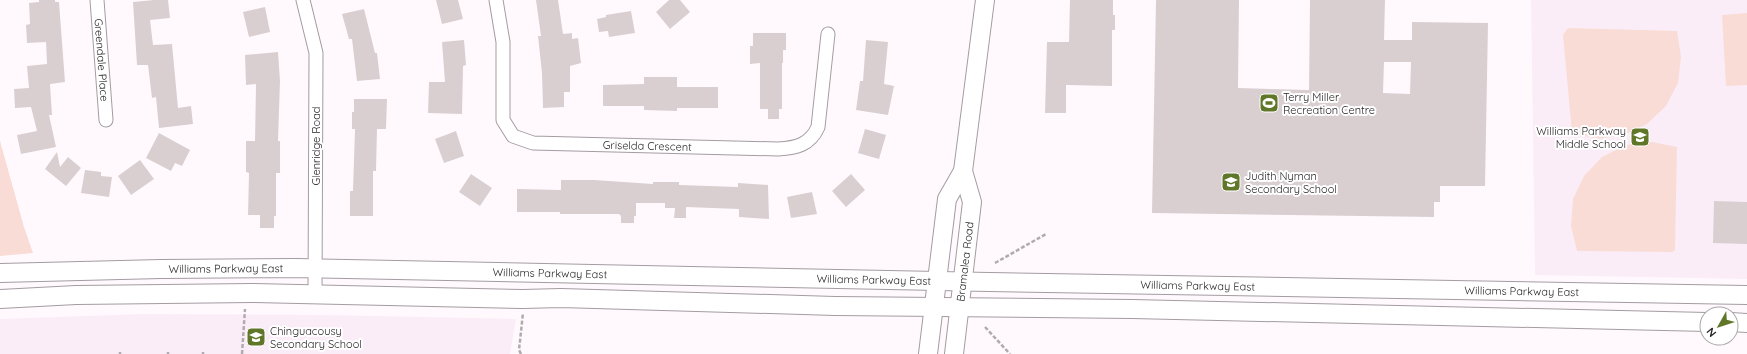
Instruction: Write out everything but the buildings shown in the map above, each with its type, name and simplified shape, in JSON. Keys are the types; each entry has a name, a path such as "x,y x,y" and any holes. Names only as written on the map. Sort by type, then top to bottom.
{"main road":[{"name":"Bramalea Road","path":"928,354 947,199 963,171 985,0"},
{"name":"Bramalea Road","path":"954,354 972,202 963,171"},
{"name":"Williams Parkway East","path":"0,273 161,269 316,268 963,282 1747,295"},
{"path":"0,299 76,295 246,292 960,308 1132,309 1699,322"}],"street":[{"name":"Greendale Place","path":"98,0 106,120"},
{"name":"Glenridge Road","path":"303,0 316,53 315,294"},
{"name":"Griselda Crescent","path":"496,0 503,42 503,120 513,136 533,143 778,149 795,148 809,141 815,134 818,127 828,34"}],"path":[{"path":"995,263 1046,234"},
{"path":"242,354 246,292"},
{"path":"521,354 523,299"},
{"path":"985,327 1010,354"}],"shaded area":[{"name":"Williams Parkway Middle School","path":"1531,0 1747,0 1747,279 1535,275"},
{"path":"1747,13 1747,85 1726,86 1722,15"},
{"path":"1568,28 1677,31 1681,57 1678,83 1666,106 1647,124 1624,135 1598,139 1572,133 1563,35"},
{"path":"0,141 24,227 33,253 0,256"},
{"path":"1652,142 1677,147 1675,250 1672,252 1577,251 1571,226 1573,199 1584,176 1602,157 1626,145"},
{"name":"Chinguacousy Secondary School","path":"143,314 325,315 516,319 510,354 0,354 0,319"}],"place":[{"name":"Terry Miller Recreation Centre","path":"1269,103"},
{"name":"Williams Parkway Middle School","path":"1640,137"},
{"name":"Judith Nyman Secondary School","path":"1231,182"},
{"name":"Chinguacousy Secondary School","path":"256,337"}]}
